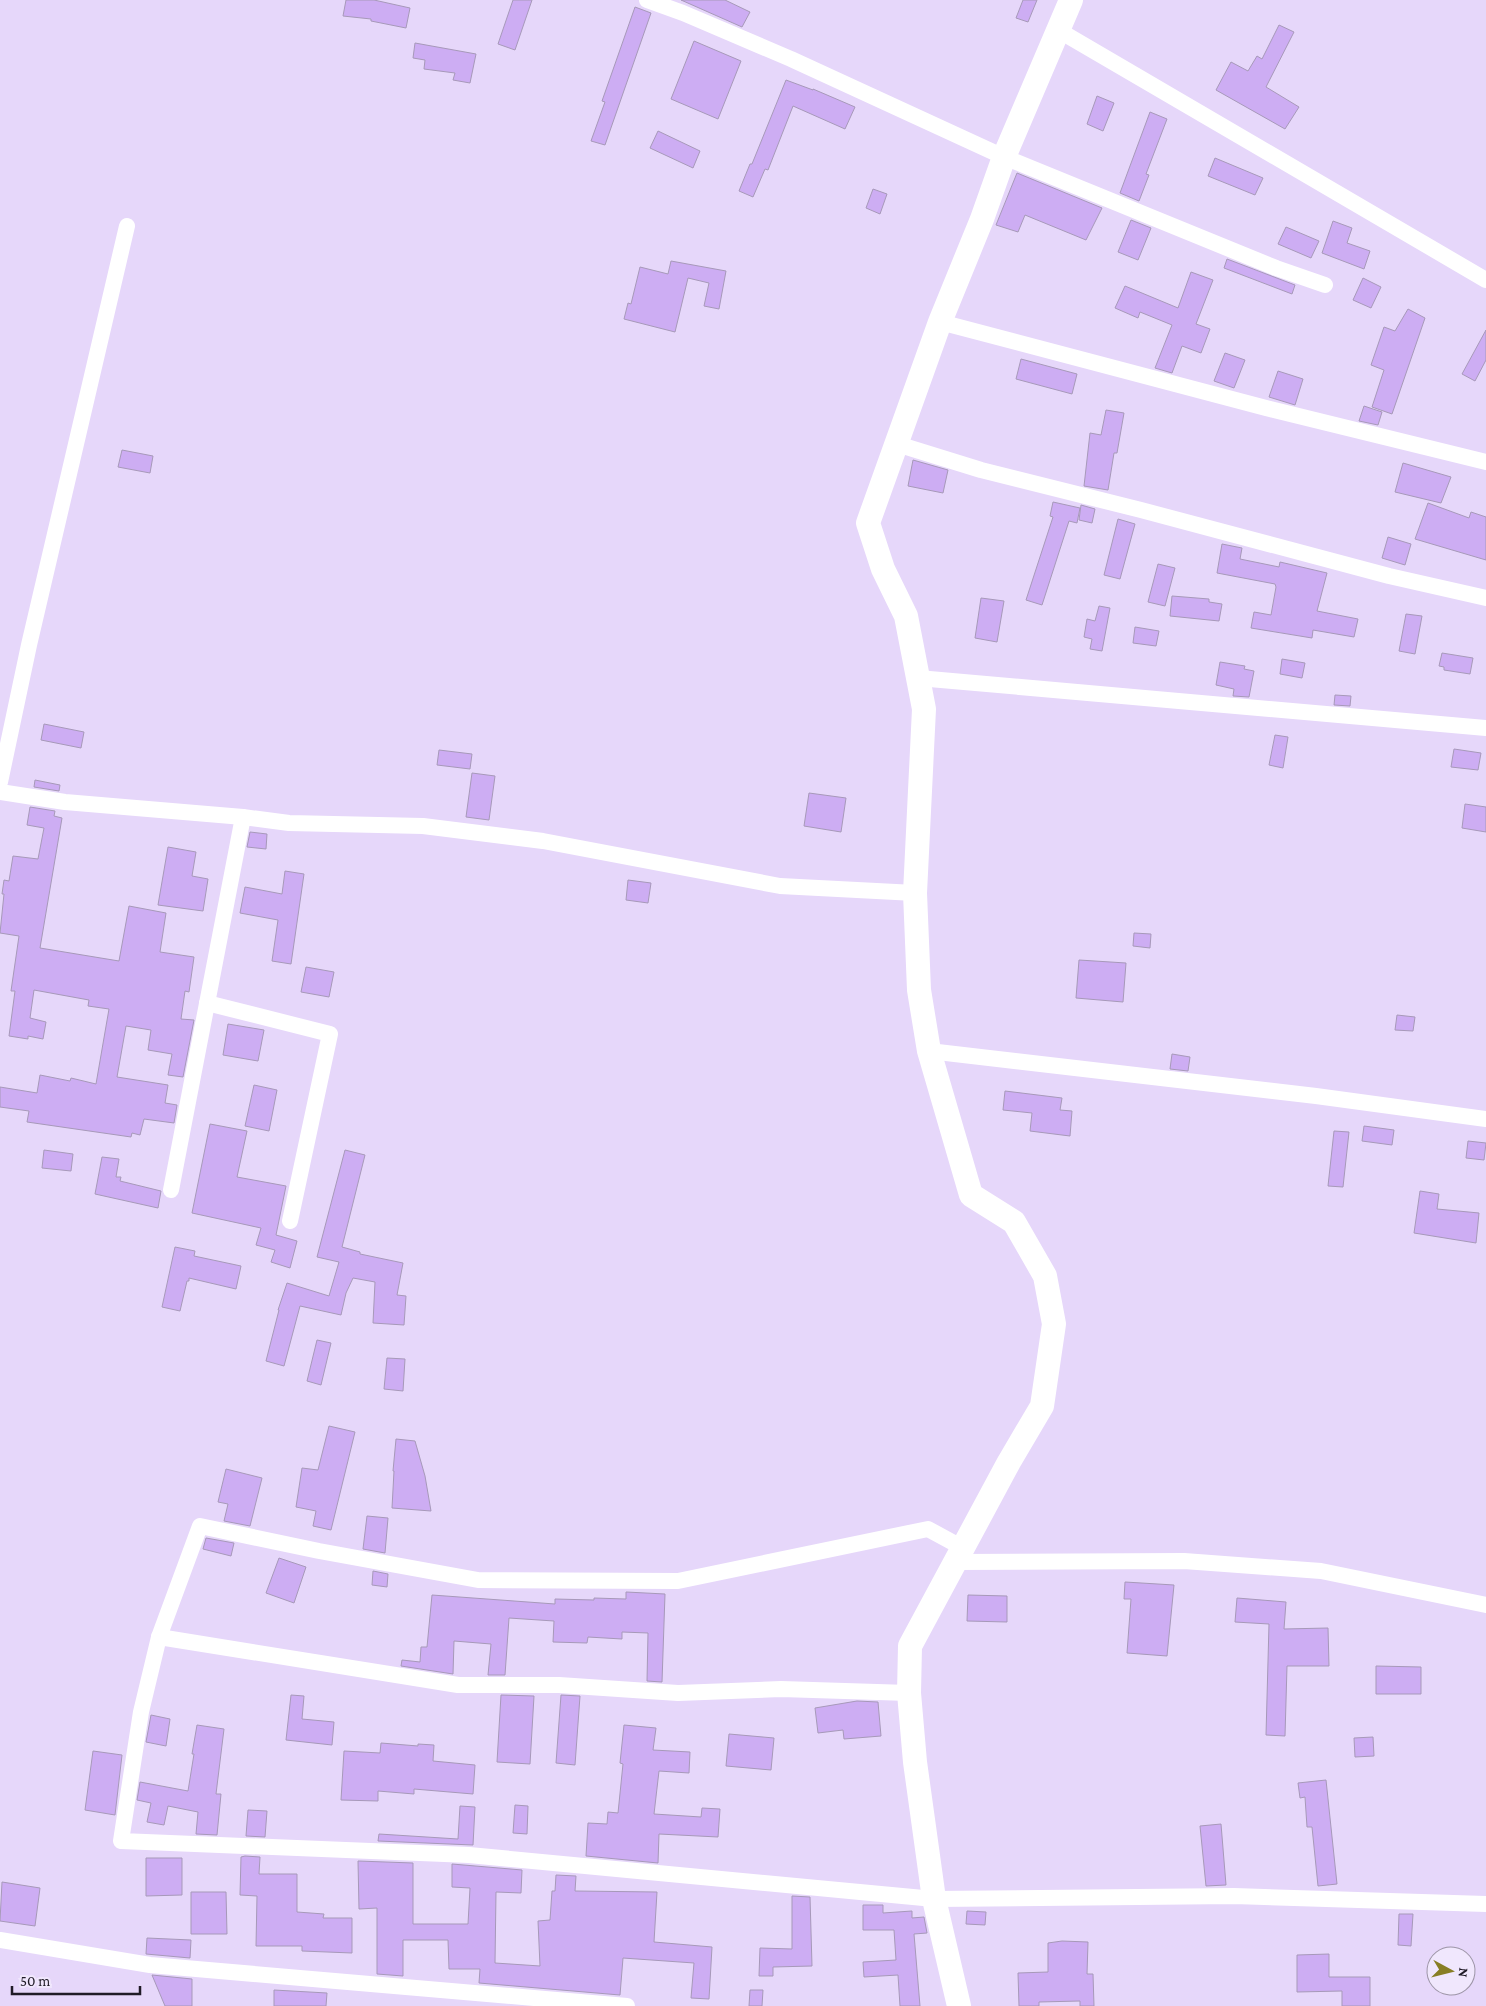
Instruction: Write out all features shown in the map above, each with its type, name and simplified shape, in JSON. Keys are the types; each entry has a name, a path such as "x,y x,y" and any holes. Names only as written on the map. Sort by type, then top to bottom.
{"street":[{"path":"647,0 683,13 791,59 1004,157 1276,268 1325,285"},
{"path":"959,2006 934,1899 914,1762 909,1694 910,1646 1042,1406 1054,1324 1045,1276 1014,1222 971,1195 929,1050 919,990 915,894 924,709 906,616 883,568 868,523 940,322 982,219 1004,157 1071,0"},
{"path":"1058,30 1486,280"},
{"path":"0,782 29,645 127,226"},
{"path":"940,322 1266,408 1486,462"},
{"path":"897,444 981,470 1141,510 1389,576 1486,598"},
{"path":"918,678 1486,728"},
{"path":"0,792 65,802 243,817 289,823 423,826 543,841 780,886 915,894"},
{"path":"171,1190 243,817"},
{"path":"207,1004 330,1034 290,1221"},
{"path":"929,1050 1306,1095 1486,1119"},
{"path":"1486,1605 1321,1571 1184,1561 959,1555 928,1529 678,1581 478,1580 319,1551 200,1526 160,1637 140,1712 120,1840 469,1856 934,1899 1234,1896 1486,1904"},
{"path":"160,1637 458,1685 559,1685 678,1693 781,1689 909,1694"},
{"path":"0,1940 150,1965 627,2006"}],"building":[{"path":"346,0 374,0 410,8 406,28 371,21 371,19 343,16"},
{"path":"513,0 532,0 515,50 498,44"},
{"path":"681,0 725,0 750,12 742,27"},
{"path":"1023,0 1037,0 1028,22 1016,18"},
{"path":"635,7 651,13 605,145 591,141 605,102 602,101"},
{"path":"1279,25 1294,32 1266,87 1299,107 1285,129 1216,90 1231,62 1248,71 1257,56 1262,59"},
{"path":"694,41 741,61 718,119 671,99"},
{"path":"415,43 476,54 470,83 453,80 455,73 424,69 425,60 413,58"},
{"path":"786,80 855,107 845,129 793,106 768,170 765,169 753,197 739,191"},
{"path":"1097,96 1114,103 1103,131 1087,124"},
{"path":"1150,112 1167,119 1146,174 1149,175 1139,201 1120,193"},
{"path":"658,131 700,151 693,168 650,148"},
{"path":"1215,158 1263,178 1255,195 1208,176"},
{"path":"1017,173 1102,208 1086,240 1025,215 1018,232 996,225"},
{"path":"873,189 887,194 880,214 866,208"},
{"path":"1131,220 1151,228 1138,260 1118,252"},
{"path":"1333,221 1352,228 1347,243 1370,251 1364,269 1322,253"},
{"path":"1286,227 1319,241 1311,258 1278,244"},
{"path":"1227,259 1295,285 1292,294 1224,268"},
{"path":"671,261 726,271 719,309 704,306 709,283 688,278 675,332 624,319 628,303 631,304 640,267 668,274"},
{"path":"1191,272 1213,280 1196,324 1210,329 1201,353 1182,346 1172,373 1155,368 1172,325 1140,312 1138,318 1115,308 1125,286 1178,308"},
{"path":"1363,278 1381,287 1371,308 1353,300"},
{"path":"1408,309 1425,318 1392,414 1372,407 1384,370 1371,365 1384,327 1395,331"},
{"path":"1486,330 1486,360 1475,381 1462,374"},
{"path":"1225,353 1245,360 1234,388 1214,381"},
{"path":"1021,359 1077,374 1072,394 1016,379"},
{"path":"1278,371 1303,379 1295,405 1269,397"},
{"path":"1364,406 1382,412 1378,425 1359,421"},
{"path":"1106,410 1124,413 1117,453 1114,453 1108,490 1084,486 1090,433 1101,435"},
{"path":"122,450 153,456 150,473 118,467"},
{"path":"913,460 948,470 943,493 908,486"},
{"path":"1403,463 1451,477 1441,503 1395,492"},
{"path":"1053,502 1080,508 1077,523 1069,521 1042,605 1026,600 1053,517 1050,516"},
{"path":"1428,503 1469,518 1471,512 1486,517 1486,560 1415,539"},
{"path":"1081,505 1095,509 1092,523 1079,520"},
{"path":"1118,519 1135,524 1120,579 1104,575"},
{"path":"1388,537 1411,544 1405,565 1382,558"},
{"path":"1222,544 1242,548 1240,559 1279,567 1280,562 1327,573 1317,611 1358,619 1354,637 1313,630 1312,638 1251,628 1254,612 1271,615 1275,584 1217,573"},
{"path":"1158,564 1175,568 1165,606 1148,602"},
{"path":"1172,596 1209,599 1209,602 1222,604 1219,621 1170,616"},
{"path":"981,598 1004,601 997,642 975,638"},
{"path":"1099,606 1110,608 1102,651 1090,649 1092,639 1084,637 1087,619 1095,621"},
{"path":"1406,614 1422,616 1415,654 1399,651"},
{"path":"1135,627 1159,631 1156,646 1133,643"},
{"path":"1442,653 1473,658 1470,674 1444,670 1444,667 1439,666"},
{"path":"1282,659 1305,663 1302,678 1280,674"},
{"path":"1220,662 1245,666 1244,669 1254,671 1249,697 1233,696 1234,689 1216,685"},
{"path":"1335,695 1351,696 1350,706 1334,705"},
{"path":"44,724 84,732 81,748 41,740"},
{"path":"1275,735 1288,737 1283,768 1269,765"},
{"path":"1454,749 1481,753 1478,770 1451,767"},
{"path":"439,750 472,754 470,769 437,765"},
{"path":"472,773 495,776 489,820 466,817"},
{"path":"35,780 60,785 59,791 34,787"},
{"path":"809,793 846,798 841,832 804,826"},
{"path":"1465,804 1486,807 1486,832 1462,828"},
{"path":"30,807 55,811 54,816 62,818 40,948 119,961 129,906 166,913 160,952 194,957 189,992 185,991 181,1019 194,1020 183,1077 168,1075 172,1054 148,1050 151,1030 126,1026 117,1077 168,1085 165,1103 177,1105 174,1123 144,1119 140,1135 132,1133 131,1137 27,1122 29,1111 0,1107 0,1087 37,1093 40,1075 70,1081 71,1078 96,1084 109,1009 88,1006 89,1000 34,990 30,1018 46,1022 43,1039 28,1036 28,1039 9,1036 15,991 11,991 19,936 0,933 4,894 2,894 4,880 9,881 13,856 38,859 44,828 27,825"},
{"path":"250,832 267,834 266,849 247,847"},
{"path":"168,847 196,852 192,876 208,879 203,911 158,905"},
{"path":"285,871 304,874 291,964 272,961 278,920 240,913 245,887 282,894"},
{"path":"628,880 651,883 648,903 626,900"},
{"path":"1134,933 1151,934 1150,948 1133,946"},
{"path":"1079,960 1126,963 1123,1002 1076,998"},
{"path":"306,967 334,972 329,997 301,992"},
{"path":"1397,1015 1415,1017 1413,1031 1395,1030"},
{"path":"228,1024 264,1030 258,1061 223,1055"},
{"path":"1172,1054 1190,1057 1188,1071 1170,1069"},
{"path":"254,1085 277,1090 269,1131 245,1126"},
{"path":"1005,1091 1062,1098 1060,1110 1072,1111 1070,1136 1030,1131 1032,1113 1003,1110"},
{"path":"210,1124 247,1131 237,1177 286,1186 276,1235 297,1241 290,1268 271,1262 275,1250 256,1245 261,1228 192,1213"},
{"path":"1364,1126 1394,1130 1392,1145 1362,1141"},
{"path":"1334,1131 1349,1132 1343,1187 1328,1186"},
{"path":"1468,1141 1486,1143 1484,1160 1466,1158"},
{"path":"44,1150 73,1154 71,1171 42,1168"},
{"path":"345,1150 365,1155 342,1247 360,1252 360,1254 403,1263 397,1295 406,1296 404,1325 373,1323 375,1282 353,1278 346,1293 341,1315 300,1306 284,1366 266,1361 278,1310 287,1283 329,1296 339,1262 317,1257"},
{"path":"102,1157 119,1159 116,1177 121,1177 120,1181 161,1191 158,1208 95,1194"},
{"path":"1420,1191 1439,1194 1437,1209 1479,1213 1476,1243 1414,1233"},
{"path":"175,1247 195,1251 194,1256 241,1266 236,1289 189,1278 180,1311 162,1307"},
{"path":"317,1340 331,1343 321,1385 307,1381"},
{"path":"387,1358 405,1359 403,1391 384,1389"},
{"path":"329,1426 355,1432 331,1530 313,1526 316,1511 296,1507 302,1468 318,1470"},
{"path":"396,1439 415,1441 425,1476 431,1511 392,1508"},
{"path":"226,1469 262,1478 250,1526 224,1521 228,1504 218,1502"},
{"path":"367,1516 388,1518 385,1553 363,1549"},
{"path":"206,1538 234,1543 231,1556 203,1549"},
{"path":"279,1558 306,1567 294,1603 266,1593"},
{"path":"373,1571 388,1574 387,1587 372,1585"},
{"path":"1125,1582 1174,1585 1167,1656 1127,1653 1131,1599 1124,1599"},
{"path":"626,1592 665,1594 662,1682 647,1681 648,1633 622,1632 622,1639 588,1637 587,1643 553,1642 554,1621 509,1618 505,1675 488,1675 491,1644 454,1641 453,1674 401,1666 402,1660 420,1662 421,1647 427,1647 432,1595 555,1604 555,1599 626,1599"},
{"path":"968,1595 1007,1596 1007,1622 967,1621"},
{"path":"1237,1598 1286,1602 1284,1629 1328,1628 1329,1666 1287,1666 1285,1736 1266,1735 1269,1624 1235,1622"},
{"path":"1376,1666 1421,1667 1421,1694 1376,1694"},
{"path":"291,1695 304,1696 302,1719 334,1722 332,1745 286,1740"},
{"path":"501,1695 534,1696 530,1764 497,1762"},
{"path":"561,1695 580,1696 575,1765 556,1763"},
{"path":"857,1701 878,1702 881,1736 844,1739 843,1730 818,1733 815,1708"},
{"path":"151,1715 170,1719 166,1746 146,1742"},
{"path":"197,1725 224,1729 216,1794 221,1794 217,1835 196,1834 198,1812 168,1806 164,1825 147,1822 151,1803 137,1800 140,1782 188,1791"},
{"path":"624,1725 656,1728 653,1750 690,1752 689,1773 659,1771 654,1814 701,1817 702,1808 720,1809 718,1837 659,1834 658,1863 586,1856 588,1823 607,1824 608,1812 618,1813 623,1764 620,1763"},
{"path":"729,1734 774,1738 771,1770 726,1766"},
{"path":"1373,1737 1374,1756 1355,1757 1354,1738"},
{"path":"381,1743 418,1746 418,1744 434,1745 433,1761 475,1765 473,1794 414,1789 414,1794 378,1791 378,1801 341,1800 344,1751 380,1753"},
{"path":"93,1751 122,1755 115,1815 85,1810"},
{"path":"1326,1780 1337,1884 1318,1886 1312,1827 1307,1827 1305,1797 1300,1798 1298,1783"},
{"path":"515,1805 528,1806 527,1834 513,1833"},
{"path":"460,1806 475,1807 473,1845 378,1841 379,1834 458,1839"},
{"path":"248,1810 267,1811 265,1837 246,1836"},
{"path":"1221,1824 1226,1885 1206,1886 1200,1826"},
{"path":"241,1857 260,1857 259,1874 297,1874 297,1912 324,1914 323,1918 352,1918 352,1953 302,1951 302,1946 256,1946 257,1896 240,1895"},
{"path":"146,1858 182,1858 182,1895 146,1896"},
{"path":"358,1861 413,1863 413,1924 468,1924 470,1888 452,1887 452,1864 522,1870 521,1893 496,1892 495,1963 540,1966 538,1921 550,1920 552,1891 555,1891 556,1875 576,1876 575,1891 657,1892 654,1942 712,1947 709,1999 691,1998 694,1963 623,1958 620,1995 479,1983 480,1969 449,1969 448,1940 403,1940 403,1976 377,1974 377,1908 359,1909"},
{"path":"2,1882 40,1888 35,1926 0,1921"},
{"path":"191,1892 226,1892 227,1934 191,1934"},
{"path":"792,1896 810,1897 812,1966 773,1967 773,1976 759,1976 760,1948 792,1949"},
{"path":"863,1905 883,1905 883,1913 912,1911 912,1918 924,1917 927,1933 914,1934 920,2006 900,2006 898,1975 864,1977 863,1962 896,1960 894,1930 863,1930"},
{"path":"967,1911 986,1912 985,1925 966,1924"},
{"path":"1399,1914 1413,1914 1411,1946 1398,1945"},
{"path":"147,1938 191,1940 190,1958 146,1954"},
{"path":"1062,1941 1088,1942 1087,1974 1093,1974 1094,2006 1080,2006 1080,2001 1039,2002 1039,2006 1019,2006 1018,1973 1048,1972 1048,1943"},
{"path":"1329,1954 1329,1977 1370,1977 1370,2006 1342,2006 1342,1991 1297,1992 1297,1955"},
{"path":"152,1975 192,1979 192,2006 165,2006"},
{"path":"274,1990 327,1993 326,2006 274,2006"},
{"path":"750,1990 763,1990 762,2006 749,2006"}]}
